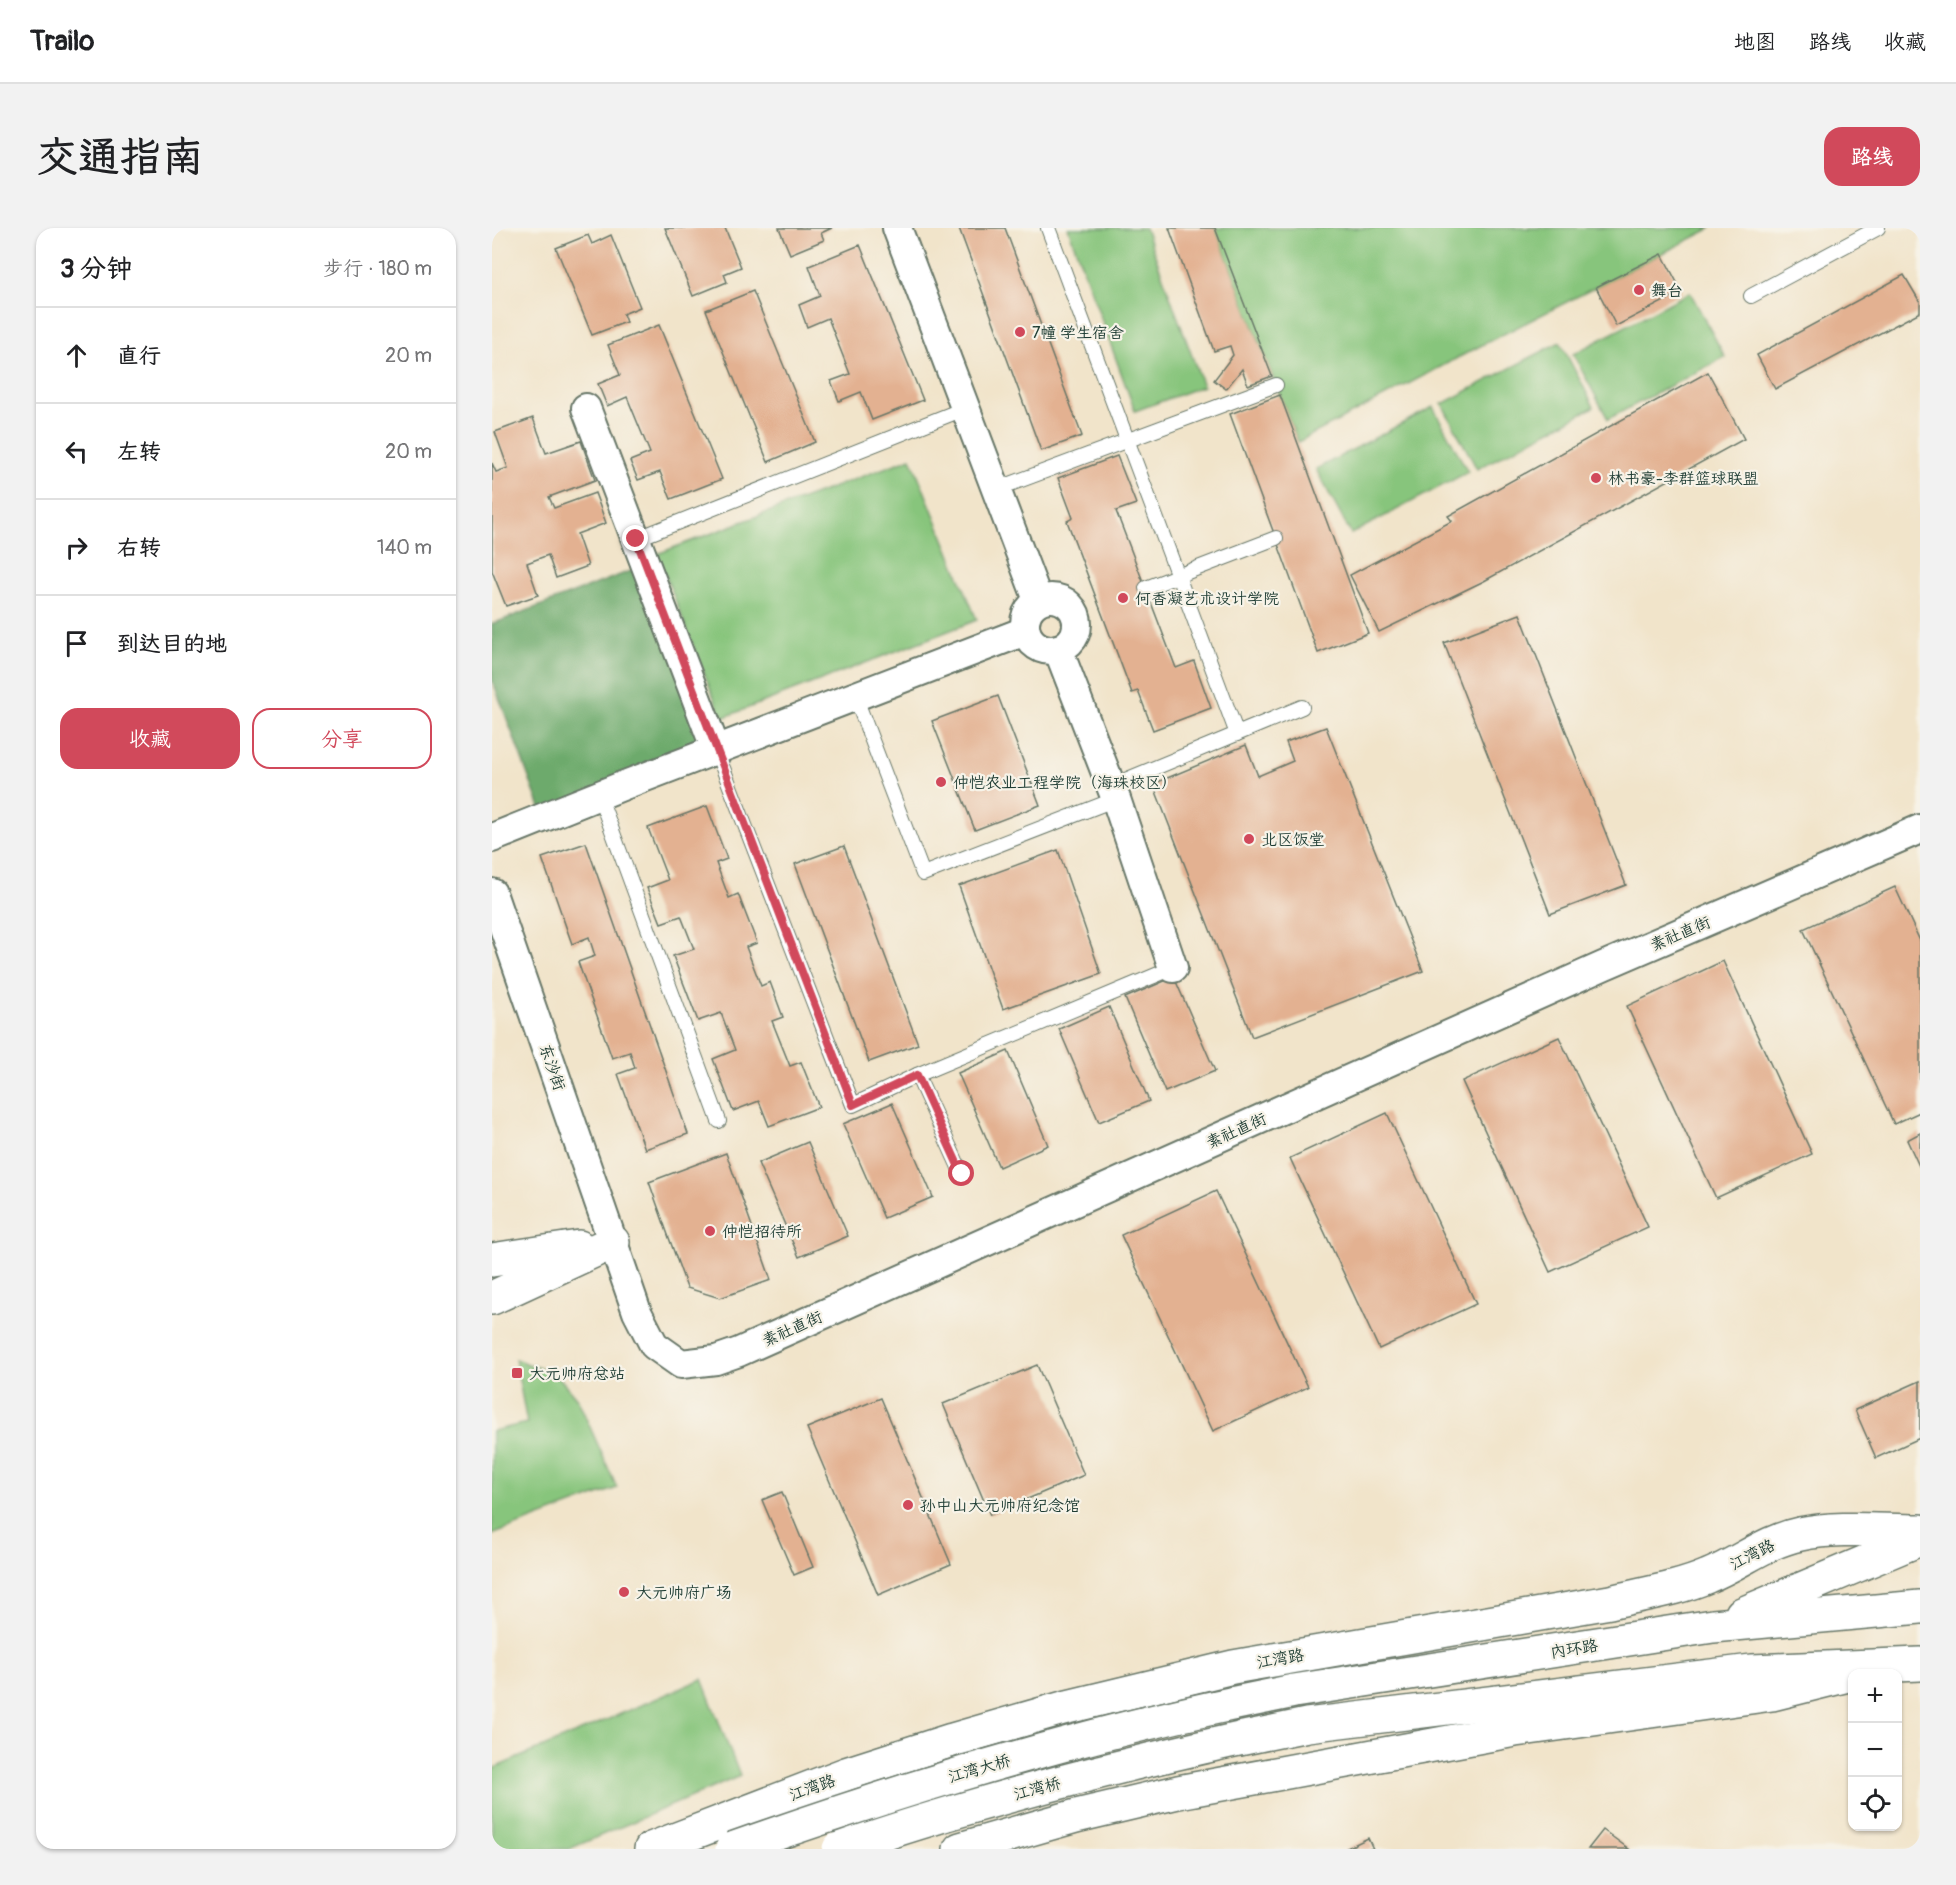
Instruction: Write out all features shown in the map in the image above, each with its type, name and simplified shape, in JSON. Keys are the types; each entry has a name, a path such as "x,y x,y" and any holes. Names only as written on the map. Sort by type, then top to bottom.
{"main road":[{"path":"492,1260 614,1242"},
{"path":"492,1298 614,1242"},
{"name":"江湾路","path":"651,1849 846,1774 1063,1708 1233,1666 1610,1602 1672,1588 1708,1576 1772,1543 1800,1534 1834,1530 1920,1531"},
{"path":"1713,1626 1920,1539"},
{"path":"1843,1571 1920,1562"},
{"name":"内环路","path":"1231,1704 1294,1691 1713,1626 1920,1607"},
{"path":"1879,1669 1920,1664"},
{"name":"江湾桥","path":"839,1849 929,1819 1057,1782 1307,1725 1752,1671 1848,1671"},
{"path":"960,1849 1066,1819 1178,1792 1515,1730 1772,1694 1848,1675"},
{"name":"江湾大桥","path":"732,1849 858,1805 992,1764 1123,1728 1231,1704"},
{"path":"846,1774 877,1849"}],"street":[{"path":"897,228 1038,600"},
{"path":"586,408 716,750"},
{"path":"1054,597 1062,599 1074,610 1077,619 1075,635 1070,643 1058,649 1044,649 1036,646 1025,631 1026,613 1038,600 1054,597"},
{"path":"492,838 1025,631"},
{"path":"1058,649 1113,793 1173,968"},
{"name":"素社直街","path":"614,1242 638,1312 654,1345 681,1364 716,1360 750,1347 1603,966 1920,829"},
{"name":"东沙街","path":"492,893 614,1242"}],"lane":[{"path":"1048,228 1237,734"},
{"path":"1751,296 1878,228"},
{"path":"997,489 1276,385"},
{"path":"636,539 966,408"},
{"path":"1146,588 1276,538"},
{"path":"855,696 923,874 1113,793 1237,734 1302,707"},
{"path":"716,750 853,1105 917,1075 1173,968"},
{"path":"599,795 719,1121"},
{"path":"917,1075 962,1174"}],"green space":[{"path":"1068,228 1145,228 1203,386 1135,411"},
{"path":"1215,228 1712,228 1298,442"},
{"path":"1690,292 1725,357 1608,419 1573,354"},
{"path":"1560,342 1594,407 1477,469 1442,404"},
{"path":"1433,407 1468,472 1351,534 1316,469"},
{"path":"911,458 977,620 722,718 657,554"},
{"path":"646,565 716,750 544,818 492,679 492,624"},
{"path":"515,1359 557,1375 578,1400 617,1488 492,1535 492,1431 527,1423"},
{"path":"702,1679 740,1776 569,1849 492,1849 492,1769"}],"building":[{"path":"665,228 725,228 741,267 724,274 727,282 693,296"},
{"path":"779,228 832,228 821,233 824,240 790,254"},
{"name":"7幢 学生宿舍","path":"959,228 1005,228 1082,436 1041,451"},
{"path":"1169,228 1215,228 1272,376 1248,385 1242,369 1226,389 1214,380 1233,355 1230,346 1214,351"},
{"path":"588,235 592,244 611,235 640,307 623,314 626,322 592,335 556,248"},
{"path":"860,245 923,400 872,420 861,392 839,401 831,381 850,374 828,318 807,327 799,305 820,296 809,266"},
{"name":"舞台","path":"1662,254 1682,292 1616,326 1596,287"},
{"path":"1904,275 1920,302 1920,312 1775,389 1757,355"},
{"path":"753,291 815,442 768,462 706,310"},
{"path":"659,325 722,479 671,499 660,472 638,480 630,461 650,453 627,397 607,406 598,384 620,375 608,345"},
{"name":"林书豪-李群篮球联盟","path":"1708,372 1744,439 1484,581 1379,632 1350,575 1452,521 1448,516"},
{"path":"1280,395 1368,633 1318,653 1230,414"},
{"path":"533,418 546,453 581,441 595,480 549,497 554,508 595,493 606,523 577,534 588,566 556,578 548,555 527,563 538,595 506,606 492,571 492,463 496,472 508,468 495,432"},
{"name":"何香凝艺术设计学院","path":"1117,456 1136,504 1116,511 1176,668 1194,661 1211,708 1153,730 1138,691 1132,693 1067,521 1073,518 1058,478"},
{"path":"1520,614 1626,885 1550,914 1444,643"},
{"path":"998,696 1040,805 975,830 932,721"},
{"name":"北区饭堂","path":"1326,727 1423,971 1252,1037 1153,784 1246,745 1258,776 1293,761 1286,742"},
{"path":"707,806 727,859 716,863 729,898 738,894 757,943 746,947 761,986 770,982 783,1017 772,1021 790,1066 801,1062 819,1107 769,1126 759,1101 733,1111 713,1059 735,1050 721,1013 698,1021 673,956 694,949 681,916 661,923 647,888 668,880 648,828"},
{"path":"586,843 688,1134 645,1149 618,1074 635,1068 630,1052 612,1058 578,962 595,956 589,937 572,944 542,858"},
{"path":"844,846 918,1044 869,1062 795,864"},
{"path":"1058,850 1101,974 1003,1009 959,886"},
{"path":"1895,887 1920,941 1920,1112 1894,1124 1803,929"},
{"path":"1723,961 1812,1154 1716,1198 1627,1006"},
{"path":"1174,977 1215,1071 1165,1092 1125,998"},
{"path":"1109,1007 1149,1101 1099,1122 1059,1029"},
{"path":"1559,1037 1648,1227 1550,1272 1462,1081"},
{"path":"1008,1051 1048,1145 999,1167 958,1073"},
{"path":"892,1103 933,1197 884,1218 843,1124"},
{"path":"1387,1113 1476,1304 1379,1349 1290,1158"},
{"path":"1920,1133 1920,1168 1907,1140"},
{"path":"808,1142 848,1236 799,1257 758,1163"},
{"name":"仲恺招待所","path":"726,1153 771,1280 720,1298 687,1288 649,1182"},
{"path":"1216,1191 1308,1387 1213,1431 1121,1235"},
{"path":"1037,1365 1084,1475 990,1515 943,1404"},
{"path":"1920,1381 1920,1438 1876,1458 1855,1410"},
{"path":"881,1398 951,1564 878,1595 807,1428"},
{"path":"782,1492 813,1567 794,1575 762,1500"},
{"path":"1603,1830 1629,1849 1588,1849"},
{"path":"1368,1838 1373,1849 1345,1849"}],"place":[{"name":"舞台","path":"1639,290"},
{"name":"7幢 学生宿舍","path":"1020,332"},
{"name":"林书豪-李群篮球联盟","path":"1596,478"},
{"name":"何香凝艺术设计学院","path":"1123,598"},
{"name":"仲恺农业工程学院（海珠校区）","path":"941,782"},
{"name":"北区饭堂","path":"1249,839"},
{"name":"仲恺招待所","path":"710,1231"},
{"name":"大元帅府总站","path":"517,1373"},
{"name":"孙中山大元帅府纪念馆","path":"908,1505"},
{"name":"大元帅府广场","path":"624,1592"}],"route":[{"path":"636,539 853,1105 917,1075 962,1174"}]}
